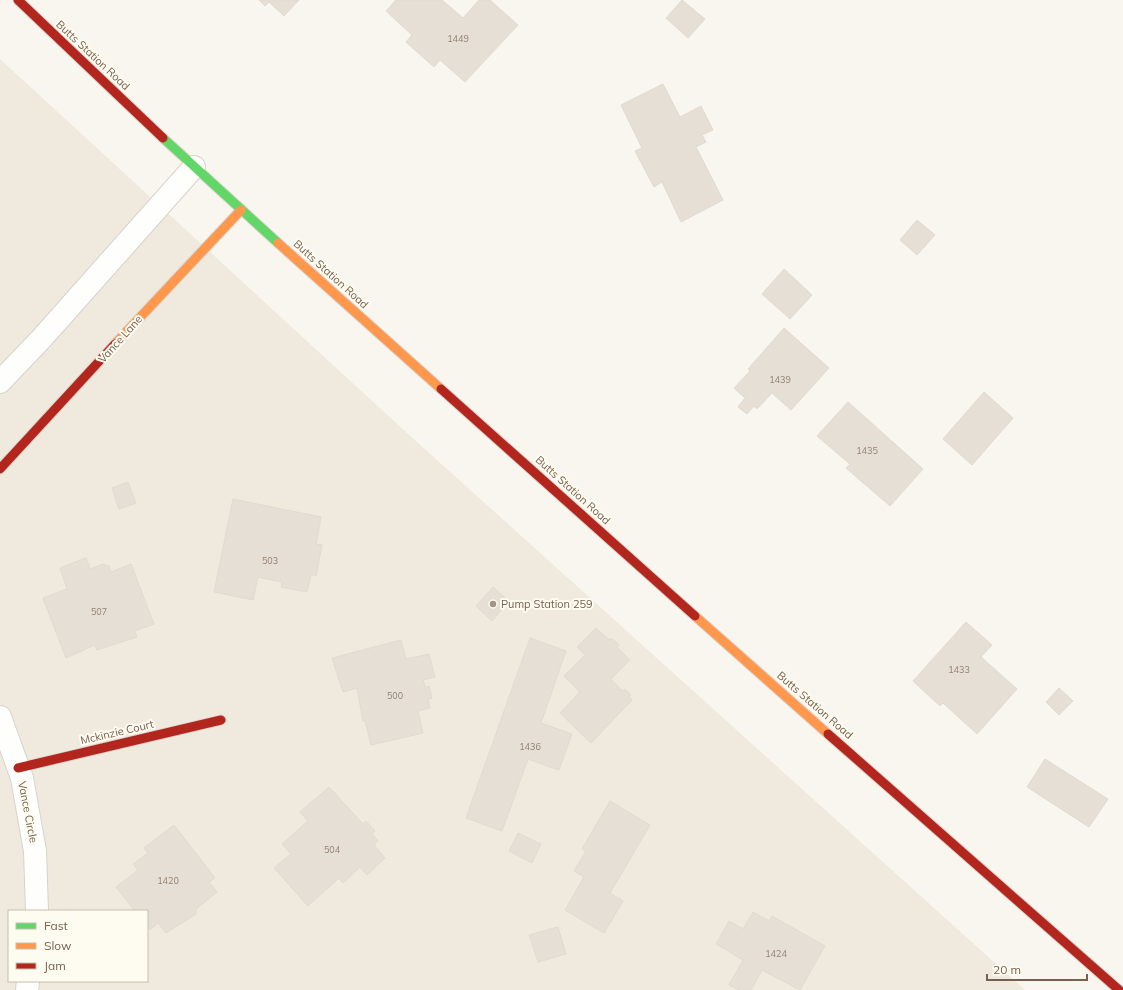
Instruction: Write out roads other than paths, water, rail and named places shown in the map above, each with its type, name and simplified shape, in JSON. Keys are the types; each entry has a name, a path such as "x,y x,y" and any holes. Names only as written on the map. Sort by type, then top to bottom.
{"main road":[{"name":"Butts Station Road","path":"18,0 241,210 722,639 1119,990"},
{"name":"Vance Lane","path":"0,469 59,408 181,271 241,210"},
{"name":"Mckinzie Court","path":"18,768 221,720"}],"street":[{"path":"0,382 42,338 194,167"},
{"name":"Vance Circle","path":"0,717 22,778 35,851 37,910"}],"place":[{"name":"Pump Station 259","path":"493,604"}]}
